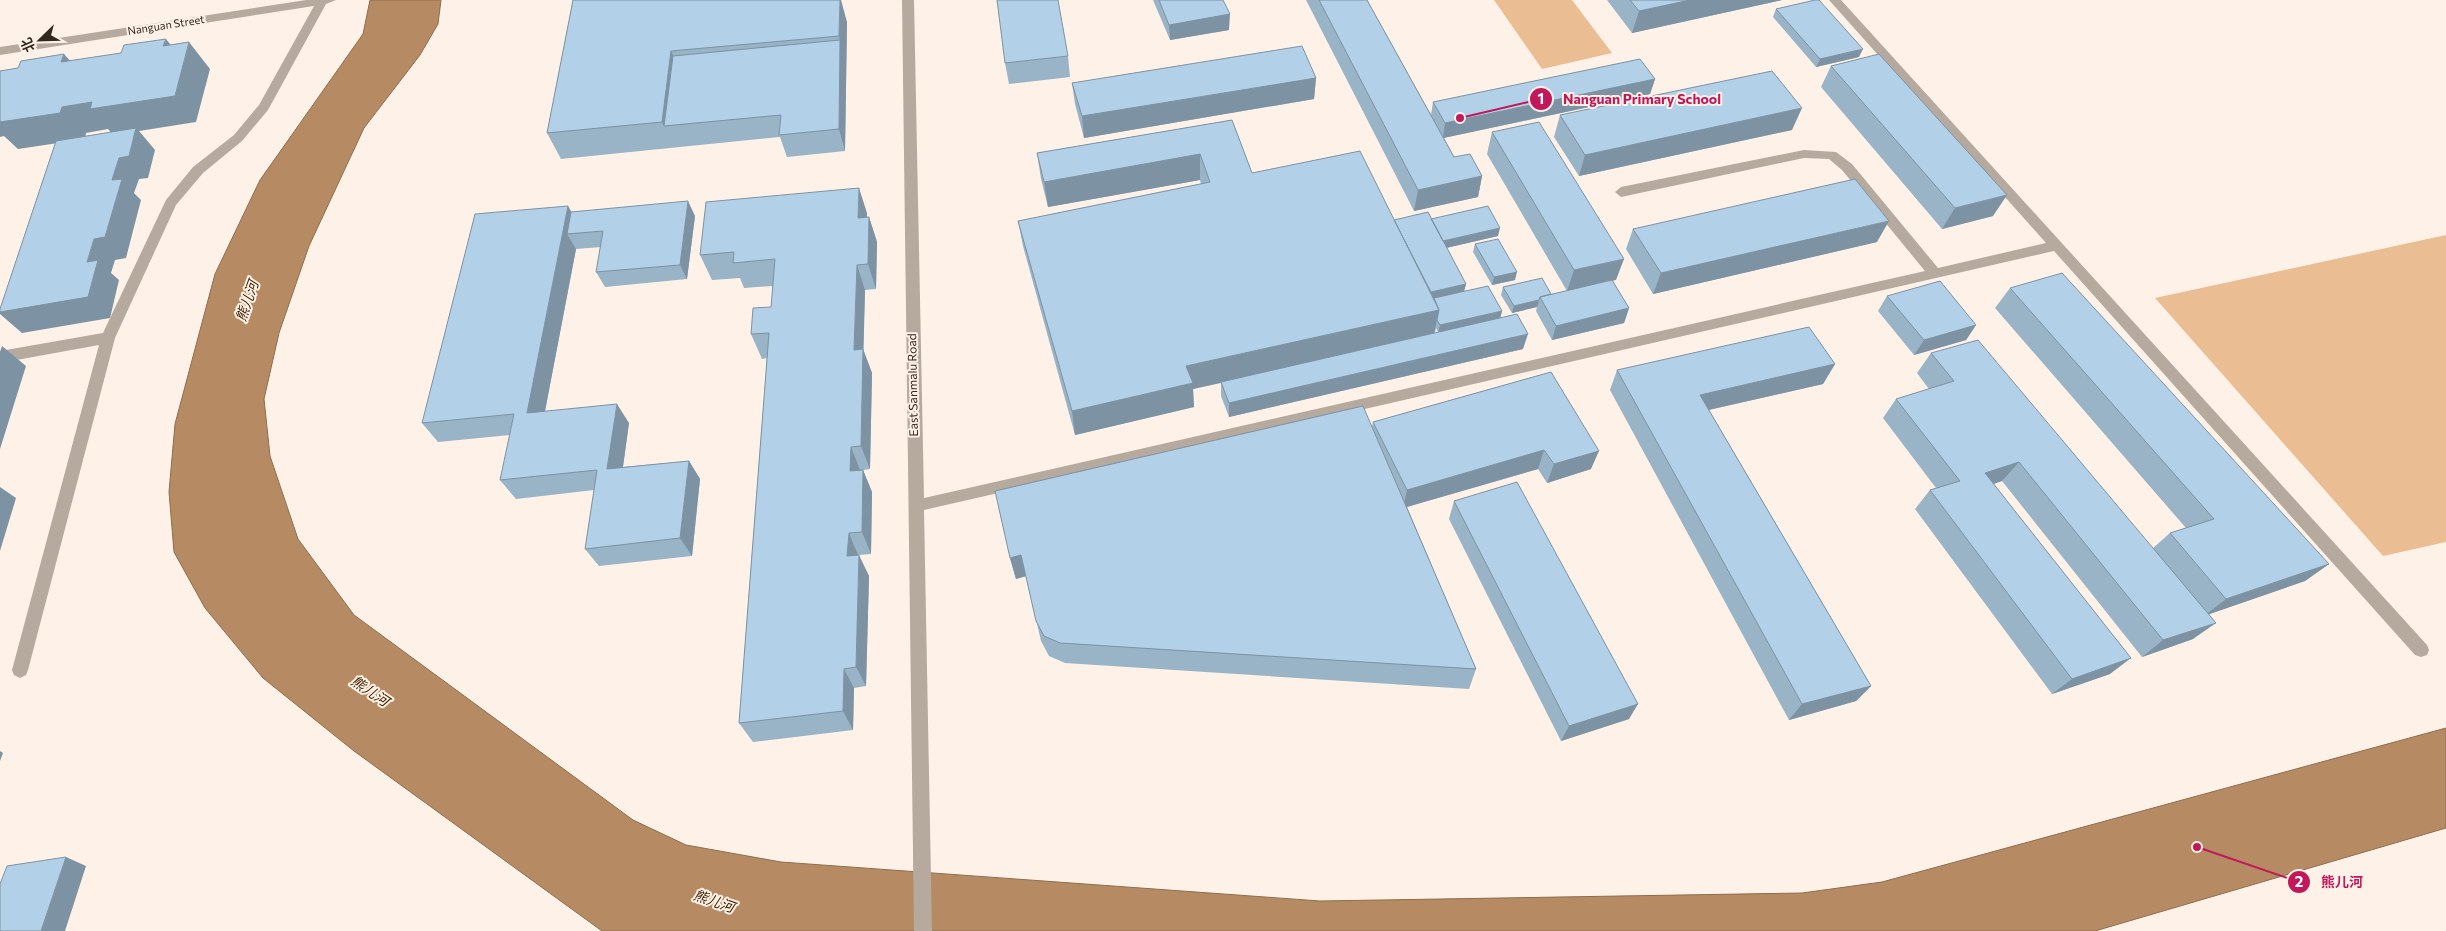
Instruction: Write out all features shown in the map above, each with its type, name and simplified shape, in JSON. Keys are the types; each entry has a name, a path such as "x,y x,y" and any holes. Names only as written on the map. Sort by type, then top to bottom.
{"street":[{"path":"20,670 108,338 171,203 198,170 238,138 264,107 326,0"},
{"name":"Nanguan Street","path":"0,51 326,0"},
{"name":"East Sanmalu Road","path":"908,0 923,931"},
{"path":"1835,0 2421,650"},
{"path":"1621,192 1804,154 1832,155 1847,167 1935,273"},
{"path":"915,506 2056,246"},
{"path":"0,357 108,338"}],"shaded area":[{"path":"1494,0 1572,0 1612,53 1542,69"},
{"path":"2446,235 2446,542 2383,556 2155,298"}],"water":[{"path":"370,0 441,0 438,24 420,55 364,128 309,246 279,333 264,399 270,456 298,539 354,615 633,820 686,845 781,862 1320,901 1802,893 1882,882 2446,728 2446,828 2095,931 602,931 354,751 263,678 205,608 174,552 169,492 175,424 215,274 260,180 363,34"}],"building":[{"path":"573,0 840,0 839,36 671,51 662,122 547,133"},
{"path":"997,0 1058,0 1068,56 1005,63"},
{"path":"1159,0 1223,0 1230,14 1169,25"},
{"path":"1319,0 1367,0 1454,157 1470,154 1482,176 1418,190"},
{"path":"1630,0 1690,0 1639,11"},
{"path":"1819,0 1863,49 1820,59 1776,9"},
{"path":"166,39 163,46 189,42 175,96 90,109 92,102 62,107 60,113 0,122 0,71 18,68 21,61 64,54 61,62 121,53 124,45"},
{"path":"840,40 839,129 779,135 781,115 664,126 673,56"},
{"path":"1302,46 1316,78 1082,116 1072,83"},
{"path":"1879,54 2007,195 1955,208 1831,66"},
{"path":"1640,59 1655,79 1445,123 1433,102"},
{"path":"1772,71 1802,108 1585,155 1560,115"},
{"path":"1232,120 1252,173 1360,151 1439,310 1186,366 1193,383 1072,411 1018,221 1210,182 1200,154 1044,182 1037,153"},
{"path":"1539,122 1624,259 1574,270 1492,132"},
{"path":"136,128 129,156 119,158 112,180 122,179 105,237 94,239 87,262 98,260 88,297 0,312 56,141"},
{"path":"1855,179 1889,221 1661,273 1633,229"},
{"path":"859,188 858,218 869,217 868,264 857,265 854,350 863,349 861,446 851,447 850,471 863,470 862,532 849,533 847,556 859,555 856,667 844,669 843,711 739,723 769,333 751,334 753,308 771,307 775,259 733,263 734,252 700,255 706,202"},
{"path":"688,201 680,265 596,272 603,231 567,234 571,212"},
{"path":"568,206 527,413 617,404 607,469 689,461 680,538 585,549 597,470 500,480 514,414 422,423 475,214"},
{"path":"1488,206 1500,228 1443,241 1431,219"},
{"path":"1428,212 1466,284 1431,292 1394,220"},
{"path":"1498,239 1517,272 1494,277 1475,244"},
{"path":"2062,273 2329,564 2226,599 2170,533 2214,519 2010,288"},
{"path":"1542,278 1551,294 1540,297 1539,300 1514,306 1503,287"},
{"path":"1612,280 1629,308 1556,326 1540,297"},
{"path":"1940,281 1976,325 1924,340 1887,296"},
{"path":"1488,286 1502,311 1440,325 1437,320 1439,310 1434,298"},
{"path":"1517,314 1528,334 1229,403 1221,382"},
{"path":"1809,327 1835,364 1700,395 1871,686 1802,704 1617,370"},
{"path":"1978,340 2216,623 2163,640 2019,462 1985,473 2131,658 2072,679 1930,490 1960,481 1896,399 1954,381 1931,353"},
{"path":"1551,372 1599,451 1554,464 1544,450 1407,490 1373,422"},
{"path":"1363,406 1476,669 1060,643 1044,636 1036,621 1021,555 1010,558 995,491"},
{"path":"1517,482 1638,704 1569,726 1454,501"},
{"path":"66,857 41,931 0,931 0,884 7,866"}],"place":[{"name":"Nanguan Primary School","path":"1460,118"},
{"name":"熊儿河","path":"2197,847"}]}
